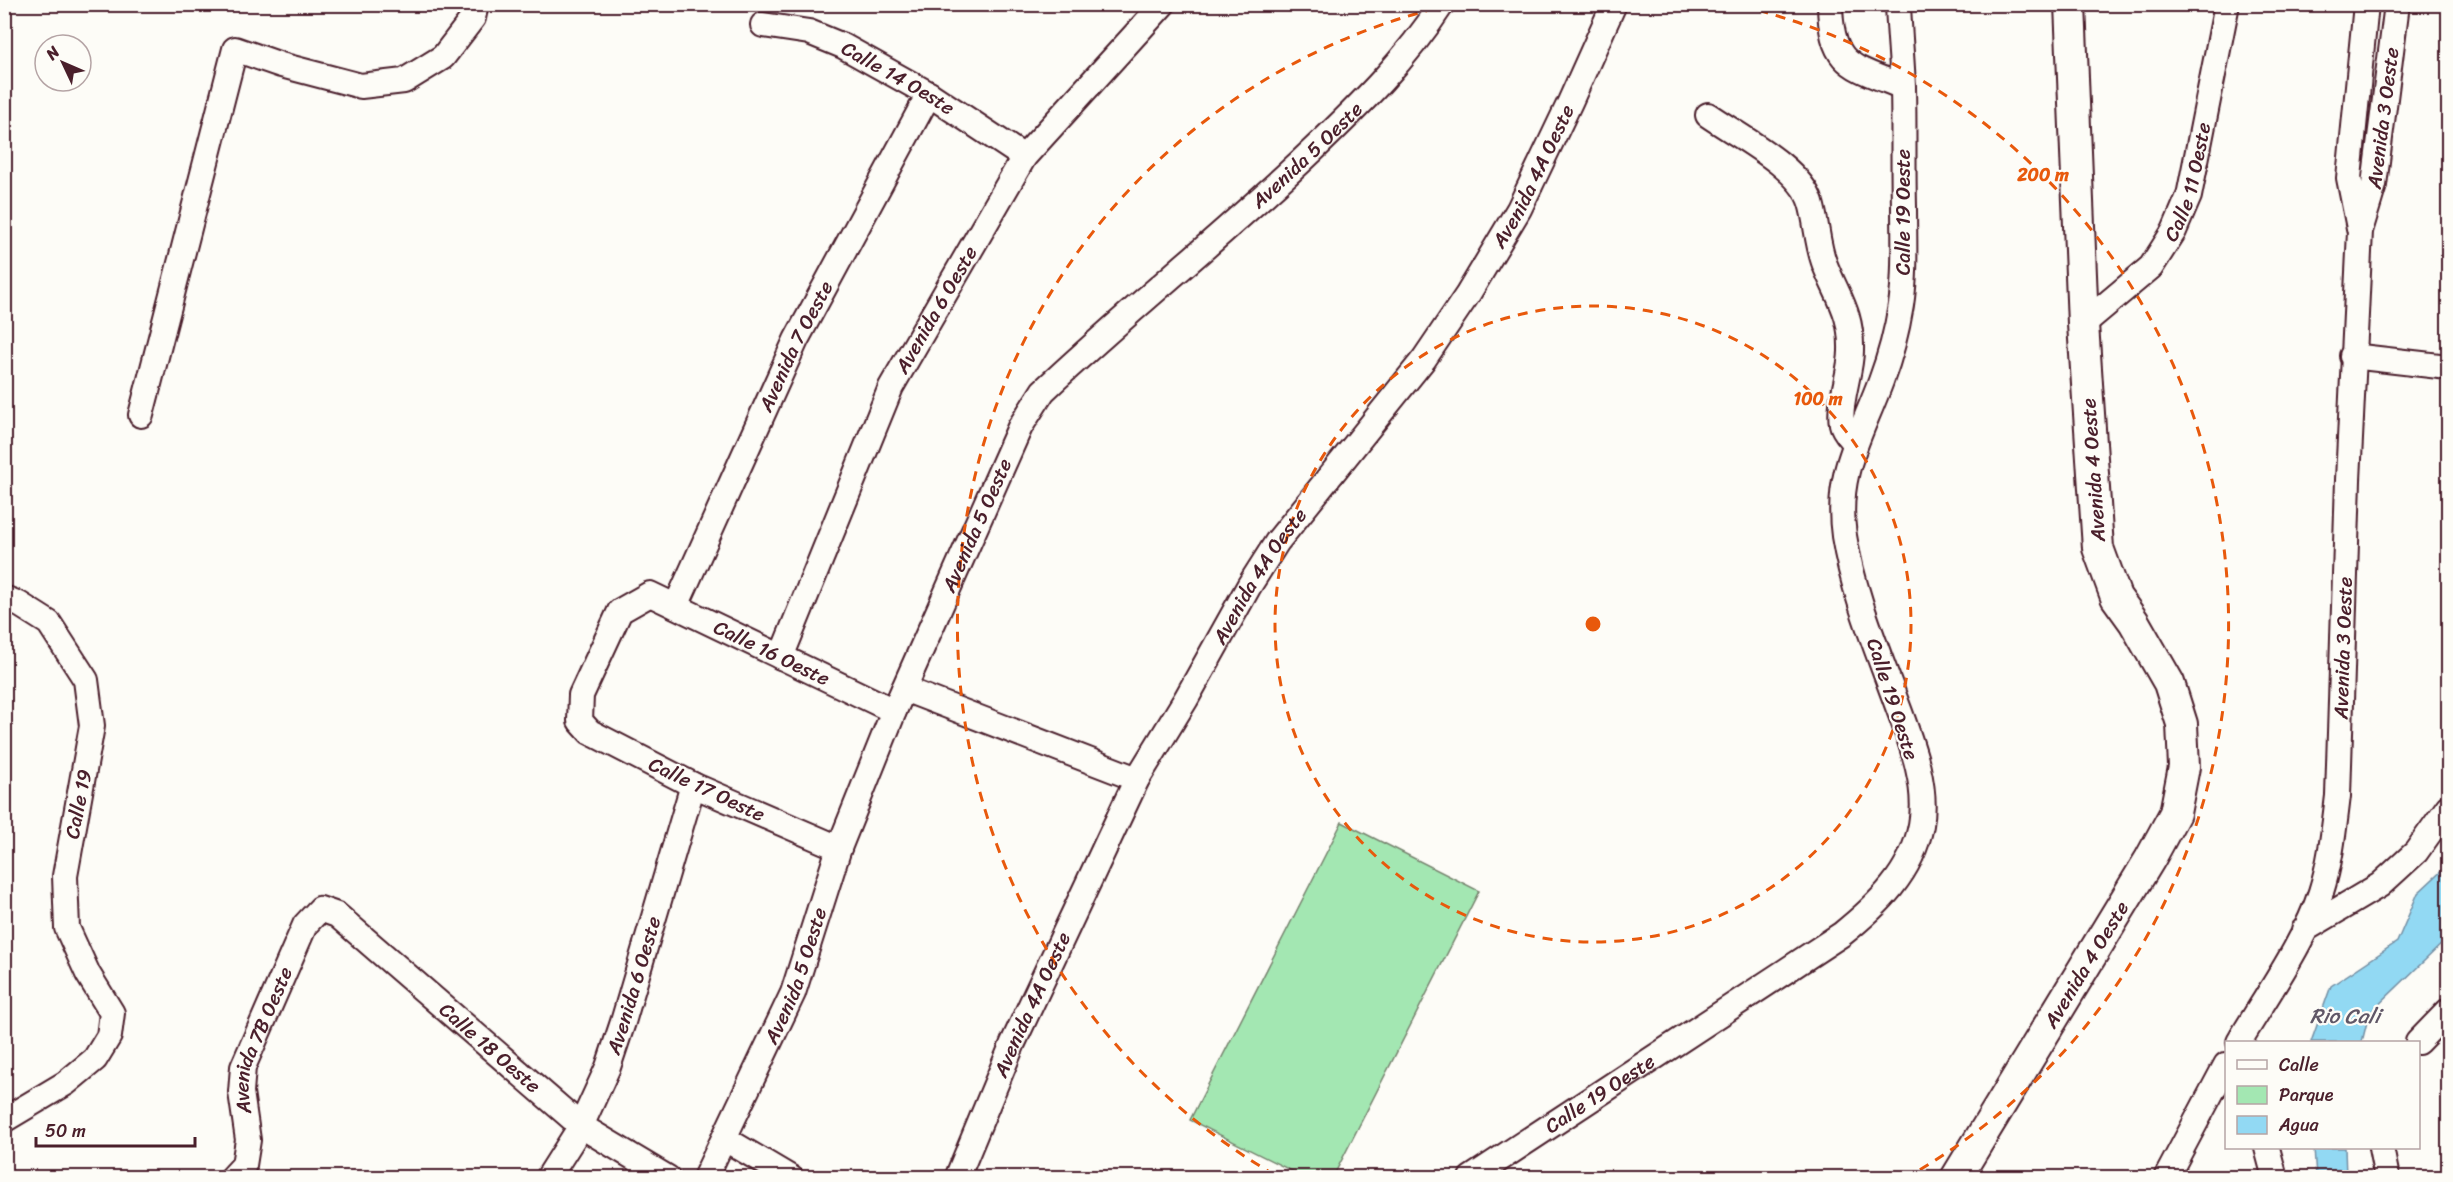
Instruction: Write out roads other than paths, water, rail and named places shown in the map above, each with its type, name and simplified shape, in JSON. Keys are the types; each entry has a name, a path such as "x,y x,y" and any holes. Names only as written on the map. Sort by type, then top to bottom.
{"main road":[{"name":"Avenida 4 Oeste","path":"1956,1178 2150,859 2175,813 2184,767 2182,724 2169,683 2134,622 2116,597 2098,548 2083,324 2070,4"}],"street":[{"path":"141,415 235,49 280,65 361,86 404,81 443,57 473,18 476,4"},
{"name":"Avenida 6 Oeste","path":"781,657 891,387 1024,157 1163,4"},
{"name":"Avenida 5 Oeste","path":"705,1178 793,993 839,848 894,711 1020,427 1043,391 1268,193 1348,116 1421,38 1442,4"},
{"name":"Avenida 4A Oeste","path":"957,1178 1013,1043 1137,779 1186,699 1249,585 1277,542 1424,359 1468,294 1518,209 1614,4"},
{"path":"1830,4 1830,20 1836,48 1843,60 1902,87"},
{"name":"Calle 19 Oeste","path":"1471,1178 1842,934 1884,897 1908,861 1921,825 1922,806 1915,759 1851,575 1842,521 1843,484 1854,442 1882,379 1901,303 1904,252 1902,87 1898,4"},
{"name":"Calle 11 Oeste","path":"2083,324 2151,267 2174,231 2189,196 2226,4"},
{"name":"Avenida 3 Oeste","path":"2360,231 2349,178 2366,4"},
{"name":"Avenida 3 Oeste","path":"2240,1041 2304,930 2321,892 2332,845 2338,796 2352,356 2360,231 2374,185 2397,4"},
{"name":"Calle 14 Oeste","path":"763,24 808,32 843,46 929,94 1024,157"},
{"name":"Avenida 7 Oeste","path":"676,606 796,340 929,94"},
{"path":"1708,116 1786,170 1802,186 1810,202 1819,251 1844,304 1850,327 1851,352 1842,410 1842,425 1854,442"},
{"path":"2352,356 2448,367"},
{"name":"Calle 16 Oeste","path":"580,721 581,695 620,611 650,594 894,711"},
{"name":"Calle 19","path":"4,598 19,603 49,623 86,680 93,726 64,876 67,928 88,974 111,1013 109,1036 95,1059 66,1083 4,1120"},
{"path":"904,689 1137,779"},
{"name":"Calle 17 Oeste","path":"580,721 590,732 693,785 839,848"},
{"name":"Avenida 6 Oeste","path":"548,1178 581,1126 608,1067 693,785"},
{"path":"2304,930 2380,885 2416,852 2448,807"},
{"name":"Calle 18 Oeste","path":"320,909 338,915 581,1126 668,1178"},
{"name":"Avenida 7B Oeste","path":"232,1178 244,1165 248,1140 241,1092 243,1068 305,925 320,909"},
{"path":"2419,1041 2448,1011"},
{"path":"2166,1178 2225,1067"},
{"path":"725,1139 791,1178"},
{"path":"2267,1149 2275,1178"},
{"path":"2381,1149 2387,1178"}],"water":[{"name":"Rio Cali","path":"2448,865 2448,938 2369,1014 2362,1041 2311,1041 2331,986 2397,942 2418,893"},
{"path":"2314,1149 2345,1149 2346,1177 2316,1177"}]}
